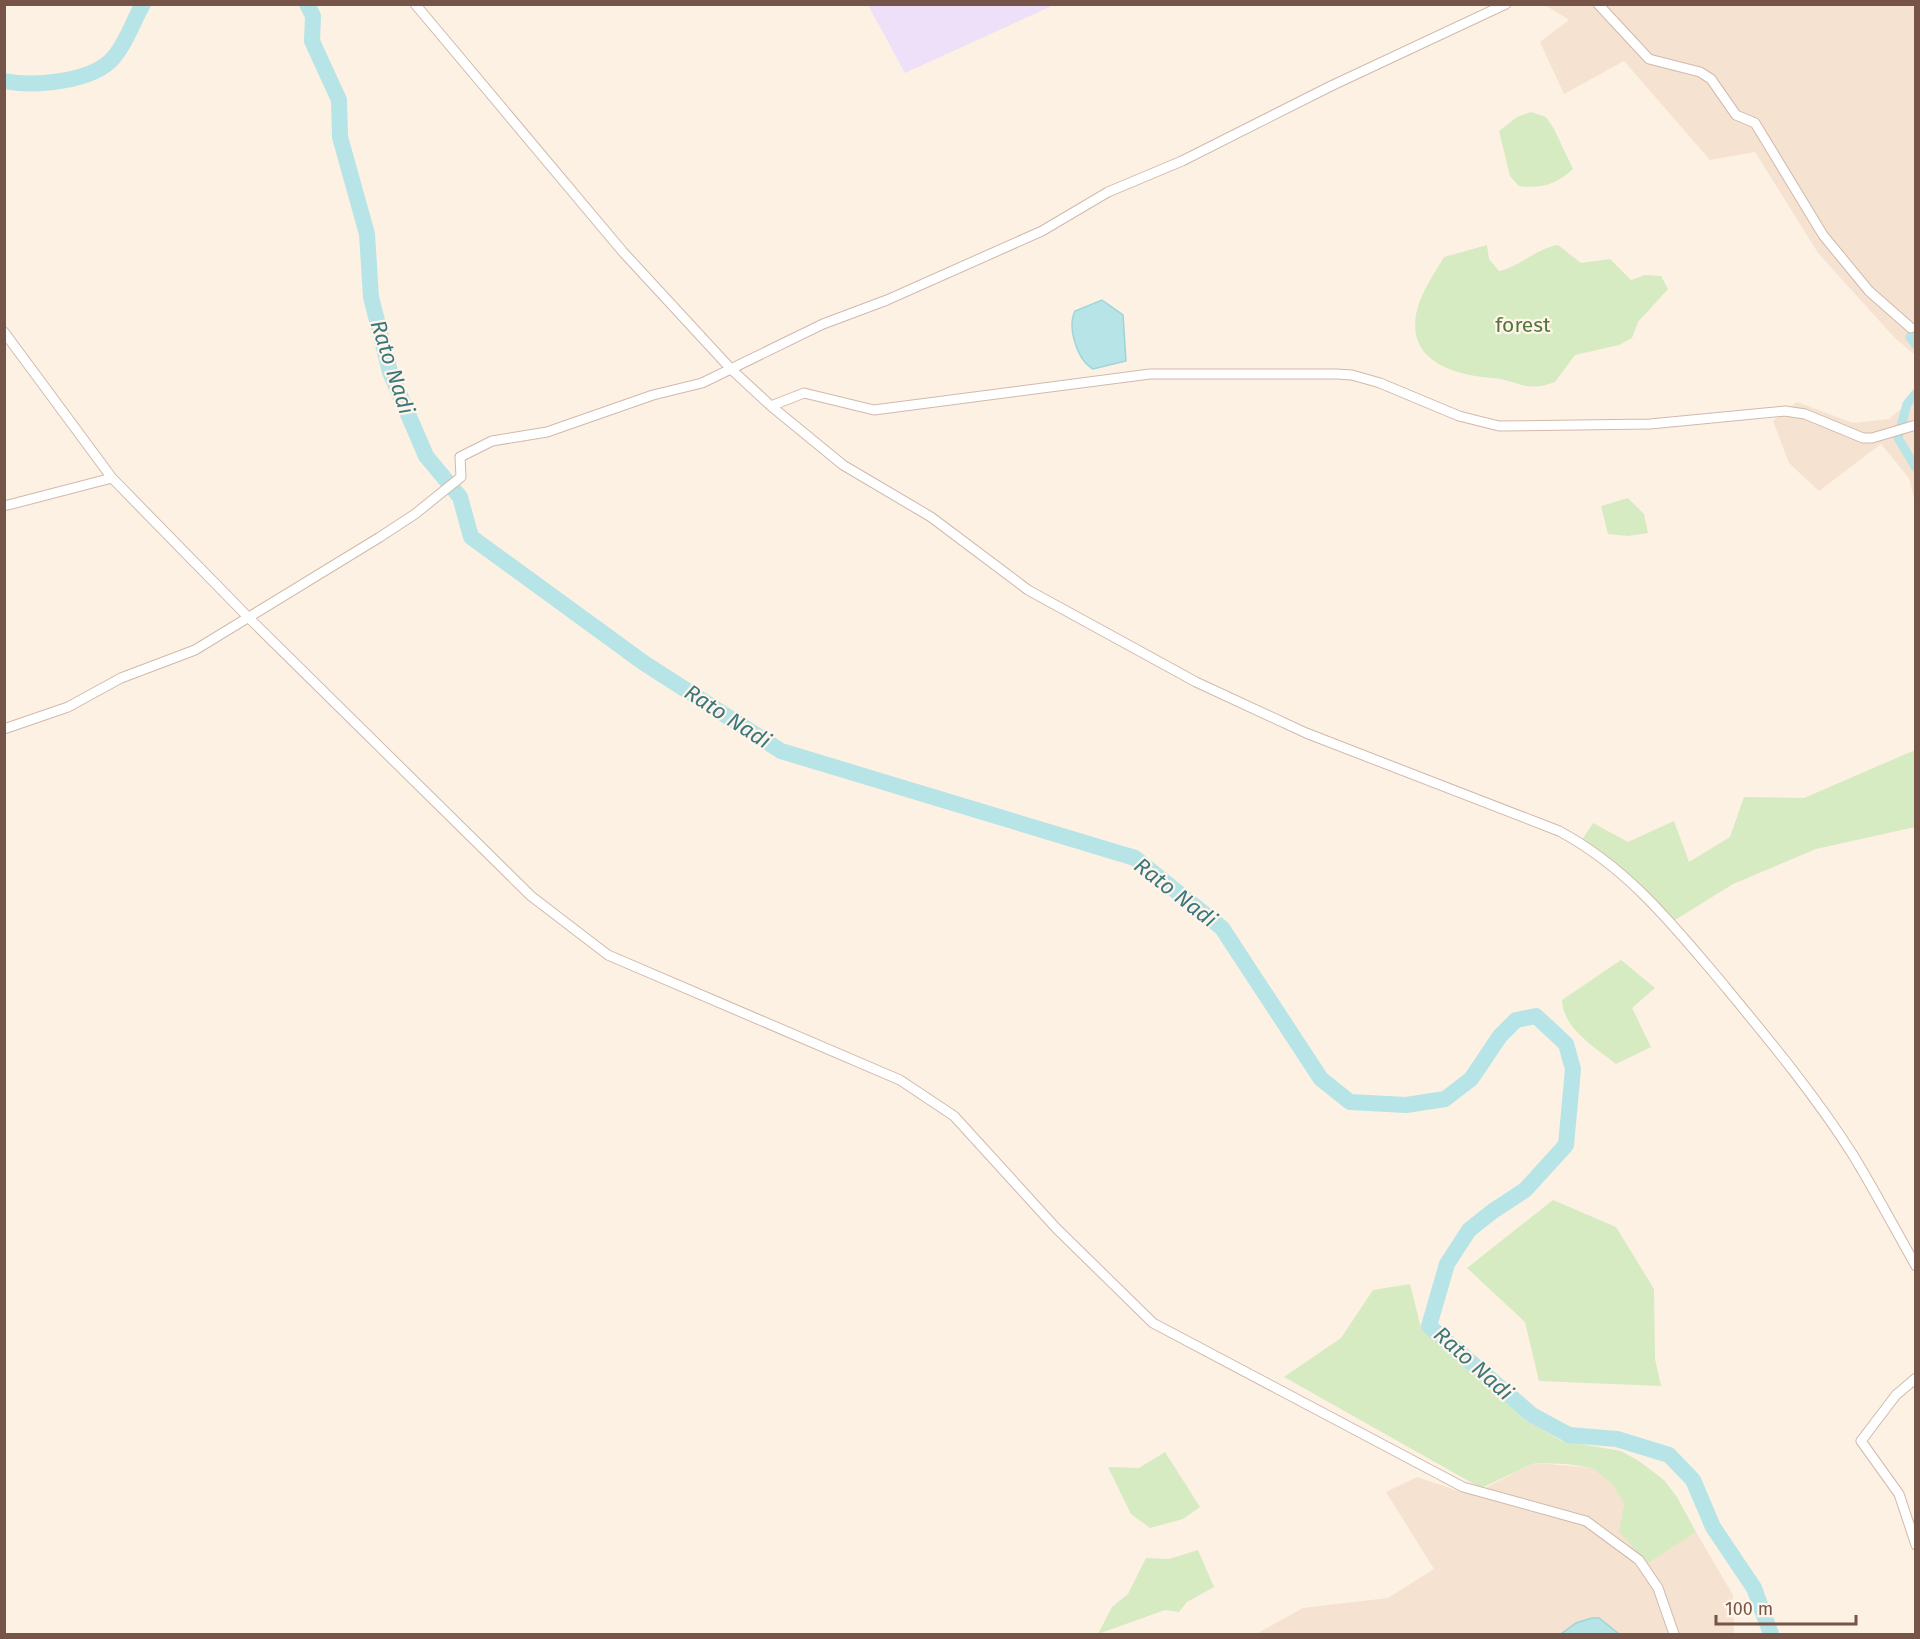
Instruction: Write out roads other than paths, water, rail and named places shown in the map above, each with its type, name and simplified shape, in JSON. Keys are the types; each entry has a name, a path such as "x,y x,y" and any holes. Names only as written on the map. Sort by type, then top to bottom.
{"street":[{"path":"415,4 622,252 731,369 771,406 843,465 931,517 1028,590 1251,709 1306,733 1559,831 1609,863 1665,915 1802,1082 1852,1154 1916,1266"},
{"path":"4,729 62,710 121,678 175,659 249,618 415,514 461,477 460,457 492,441 547,432 653,395 702,383 823,324 887,300 1031,236 1108,192 1182,161 1331,86 1506,4"},
{"path":"1598,4 1649,59 1700,72 1711,79 1736,115 1755,123 1822,235 1869,291 1911,328"},
{"path":"4,332 112,478 249,618 531,896 608,955 900,1080 954,1116 1056,1228 1153,1323 1463,1487 1586,1521 1639,1560 1658,1588 1674,1635"},
{"path":"771,406 804,393 874,410 1150,374 1336,374 1371,380 1459,416 1499,426 1650,424 1785,411 1805,414 1863,438 1872,438 1916,425"},
{"path":"4,506 112,478"},
{"path":"1916,1378 1885,1407 1861,1441 1899,1494 1916,1545"}],"water":[{"path":"1102,300 1123,315 1126,361 1093,369 1087,365 1078,351 1073,334 1073,318 1075,311"},
{"path":"1599,1618 1619,1634 1561,1634 1576,1623"}],"waterway":[{"name":"Rato Nadi","path":"4,81 47,83 93,72 114,57 123,45 143,4"},
{"name":"Rato Nadi","path":"307,4 313,16 312,41 339,100 340,137 367,234 371,297 390,372 426,456 460,497 471,537 644,663 781,751 1135,858 1222,928 1321,1079 1350,1102 1406,1105 1445,1099 1471,1079 1500,1036 1516,1020 1536,1016 1566,1044 1573,1069 1566,1145 1525,1190 1469,1230 1447,1264 1429,1326 1532,1415 1569,1435 1617,1439 1669,1455 1693,1480 1713,1527 1754,1588 1771,1634"},
{"path":"1916,330 1910,337 1916,345"},
{"path":"1916,393 1907,404 1898,438 1916,468"}],"park label":[{"name":"forest","path":"1523,325"}]}
